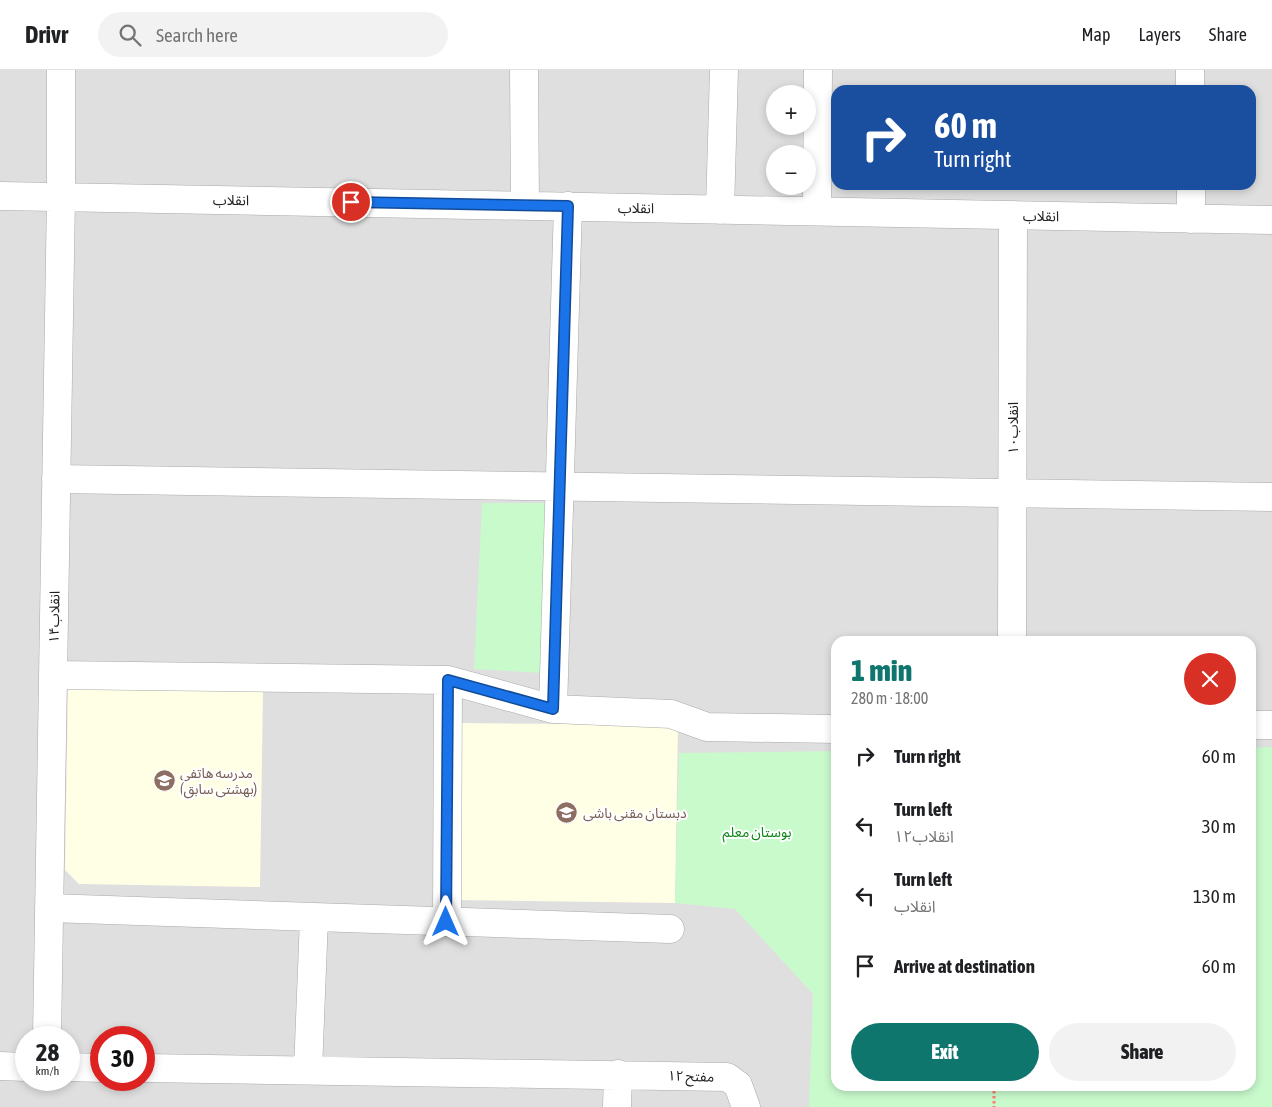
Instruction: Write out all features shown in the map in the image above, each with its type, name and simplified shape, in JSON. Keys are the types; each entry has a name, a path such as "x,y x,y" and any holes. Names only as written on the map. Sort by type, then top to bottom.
{"street":[{"name":"انقلاب۱۴","path":"47,1026 61,197 61,70"},
{"path":"524,70 525,206"},
{"path":"720,210 724,70"},
{"path":"816,212 818,70"},
{"path":"1190,70 1190,85"},
{"path":"1191,190 1192,219"},
{"name":"انقلاب","path":"0,196 1272,220"},
{"path":"553,709 568,206"},
{"name":"انقلاب۱۰","path":"1012,636 1013,215"},
{"path":"56,478 1272,497"},
{"path":"54,675 448,680 553,709 671,714 707,728 831,728"},
{"path":"446,922 448,680"},
{"path":"1256,725 1272,725"},
{"path":"49,908 670,929"},
{"path":"308,1070 314,918"},
{"path":"0,1066 15,1066"},
{"name":"مفتح ۱۲","path":"155,1068 618,1074 727,1078 738,1085 746,1107"},
{"path":"617,1107 618,1074"}],"path":[{"path":"994,1091 994,1107"}],"shaded area":[{"path":"0,70 1272,70 1272,1107 0,1107"},
{"name":"مدرسه هاتفی (بهشتی سابق)","path":"68,688 263,691 260,887 79,884 65,870"},
{"name":"دبستان مقنی باشی","path":"458,723 678,725 675,903 455,900"}],"green space":[{"path":"482,503 550,503 543,673 474,669"},
{"name":"بوستان معلم","path":"1272,747 1272,1107 809,1107 813,994 735,909 675,903 679,753 831,751 831,1091 1256,1091 1256,748"}],"place":[{"name":"مدرسه هاتفی (بهشتی سابق)","path":"164,781"},
{"name":"دبستان مقنی باشی","path":"567,813"}],"route":[{"path":"351,202 568,206 553,709 448,680 446,922"}]}
